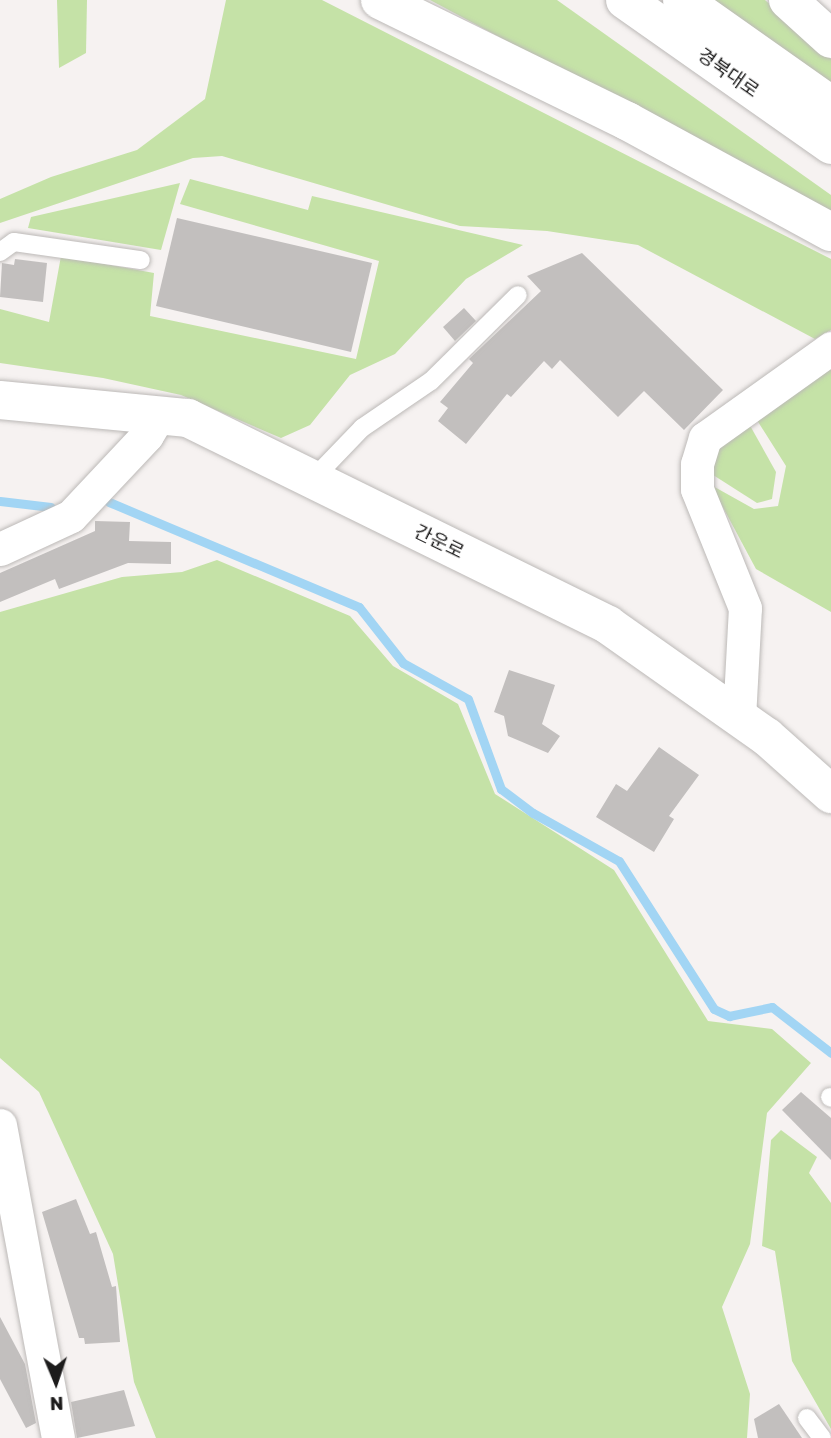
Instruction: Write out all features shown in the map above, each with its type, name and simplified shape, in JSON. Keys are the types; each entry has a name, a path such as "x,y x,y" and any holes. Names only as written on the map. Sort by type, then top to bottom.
{"main road":[{"path":"380,0 627,121 831,232"},
{"name":"경북대로","path":"625,0 831,145"},
{"name":"경북대로","path":"682,0 831,106"},
{"path":"788,0 831,39"},
{"name":"간운로","path":"0,400 188,418 608,625 739,718 831,793"}],"street":[{"path":"739,718 745,608 697,489 697,464 705,439 831,348"},
{"path":"0,549 71,516 147,435 159,415"},
{"path":"0,1125 58,1438"}],"lane":[{"path":"0,252 14,242 141,260"},
{"path":"312,480 362,428 430,381 518,295"},
{"path":"807,1418 822,1438"}],"green space":[{"path":"57,0 87,0 86,53 59,68"},
{"path":"226,0 322,0 831,259 831,330 815,339 638,245 547,231 460,226 222,156 193,158 0,223 0,199 51,177 137,150 205,99"},
{"path":"430,0 557,0 831,195 831,214"},
{"path":"710,0 765,0 831,59 831,91"},
{"path":"190,179 308,210 312,196 523,245 466,279 395,354 350,375 310,425 281,438 181,395 103,378 0,363 0,309 49,322 61,256 154,273 150,316 356,359 379,261 180,204"},
{"path":"180,183 161,250 28,228 31,217"},
{"path":"831,367 831,612 756,569 711,485 754,509 778,506 786,466 755,417"},
{"path":"748,422 776,472 772,499 757,503 710,473 715,438"},
{"path":"217,560 350,616 393,666 458,704 495,794 614,870 708,1021 772,1029 811,1063 767,1113 750,1244 722,1307 750,1394 747,1438 156,1438 134,1382 113,1254 39,1092 0,1058 0,612 122,577 182,572"},
{"path":"781,1130 817,1157 809,1173 831,1203 831,1429 792,1361 775,1251 762,1246 771,1140"}],"building":[{"path":"177,218 372,263 351,352 156,306"},
{"path":"582,253 723,390 684,430 644,391 618,417 560,360 552,369 544,361 511,397 507,394 466,444 438,421 448,408 440,402 473,363 469,359 541,291 527,276"},
{"path":"15,259 47,263 43,302 0,297 2,263 14,265"},
{"path":"464,308 476,321 455,341 443,327"},
{"path":"95,521 130,522 129,541 171,542 171,564 128,563 59,589 55,579 0,602 0,573 95,531"},
{"path":"509,670 555,685 542,724 560,736 548,753 508,736 504,716 494,712"},
{"path":"659,747 699,775 669,816 674,819 654,852 596,817 616,784 627,791"},
{"path":"801,1092 831,1118 831,1160 782,1110"},
{"path":"76,1199 90,1234 96,1232 112,1287 116,1286 120,1342 85,1344 84,1338 79,1338 42,1212"},
{"path":"0,1317 25,1364 36,1423 26,1428 0,1379"},
{"path":"124,1390 135,1426 77,1438 71,1402"},
{"path":"779,1404 802,1438 758,1438 754,1419"}],"waterway":[{"path":"0,501 51,507"},
{"path":"109,502 359,607 403,663 468,699 501,789 533,813 619,861 714,1009 729,1016 772,1007 831,1053"}]}
